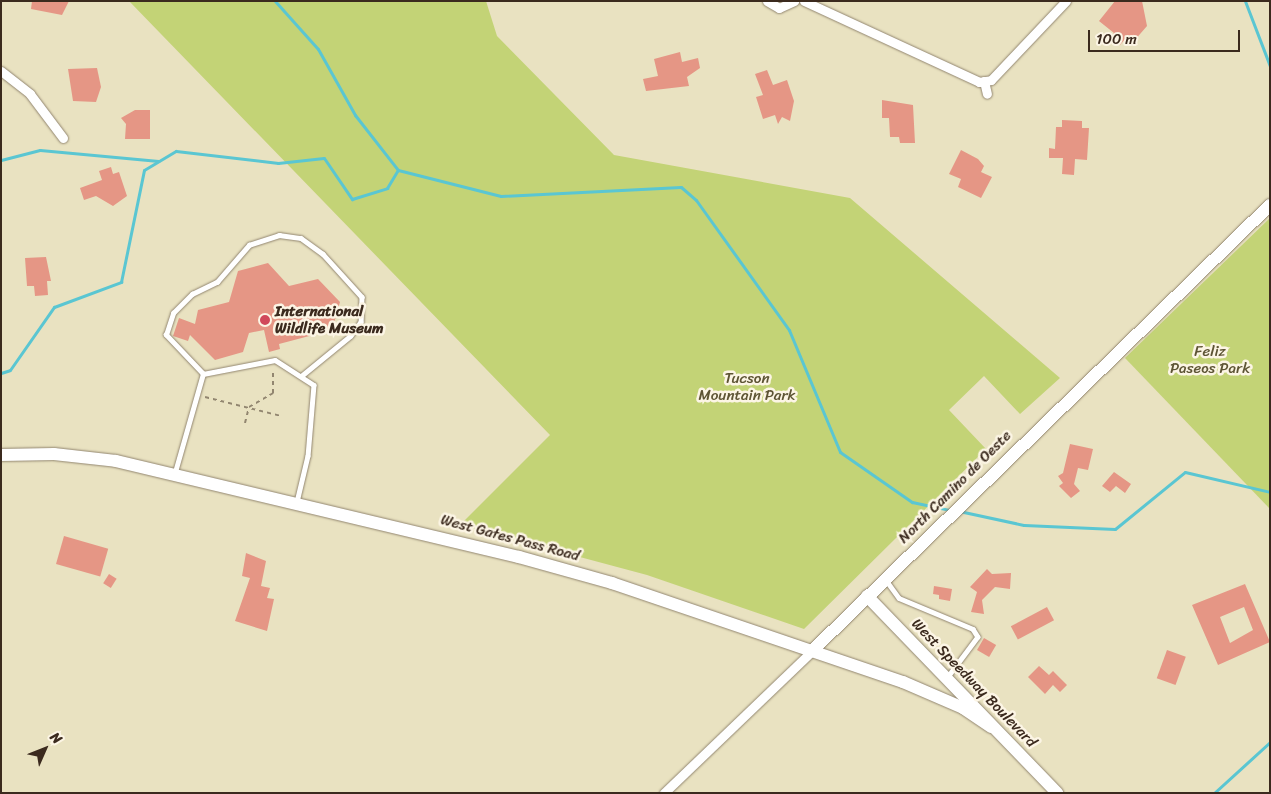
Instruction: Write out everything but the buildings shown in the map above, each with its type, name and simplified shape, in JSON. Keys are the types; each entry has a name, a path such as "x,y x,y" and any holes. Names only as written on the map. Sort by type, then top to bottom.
{"main road":[{"name":"North Camino de Oeste","path":"813,650 1270,205"},
{"name":"West Gates Pass Road","path":"1,456 75,455 175,473 297,502 612,583 813,650 933,693 991,726"},
{"name":"West Speedway Boulevard","path":"867,596 948,677 991,726 1057,793"}],"street":[{"path":"767,1 779,8 794,1"},
{"path":"804,1 984,81"},
{"path":"984,81 1000,72 1066,1"},
{"path":"1,70 30,94 64,138"},
{"path":"984,81 987,94"},
{"name":"North Camino de Oeste","path":"664,793 813,650"}],"lane":[{"path":"203,374 166,335 173,313 192,294 217,282 249,245 279,235 302,238 323,254 362,297 361,322 351,336 302,376"},
{"path":"203,374 275,360 302,376 314,386 308,456 297,502"},
{"path":"175,473 203,374"},
{"path":"885,579 899,598 973,629 978,637 948,677"}],"path":[{"path":"245,423 249,407 273,393 273,373"},
{"path":"205,397 281,416"}],"green space":[{"name":"Tucson Mountain Park","path":"129,1 486,1 497,36 614,155 850,198 1060,378 1020,414 984,376 949,410 986,449 804,629 647,575 460,525 550,435"},
{"name":"Feliz Paseos Park","path":"1270,218 1270,509 1125,358"}],"waterway":[{"path":"275,1 318,49 355,115 398,170 501,196 681,187 696,200 789,330 840,452 912,502 950,510"},
{"path":"1245,1 1270,66"},
{"path":"1,160 40,150 158,161"},
{"path":"1,373 10,370 54,307 121,282 144,170 176,151 278,163 324,158 352,199 387,188 398,170"},
{"path":"959,511 1024,525 1115,529 1185,472 1270,492"},
{"path":"1214,793 1270,742"}],"place":[{"name":"International Wildlife Museum","path":"265,320"}]}
